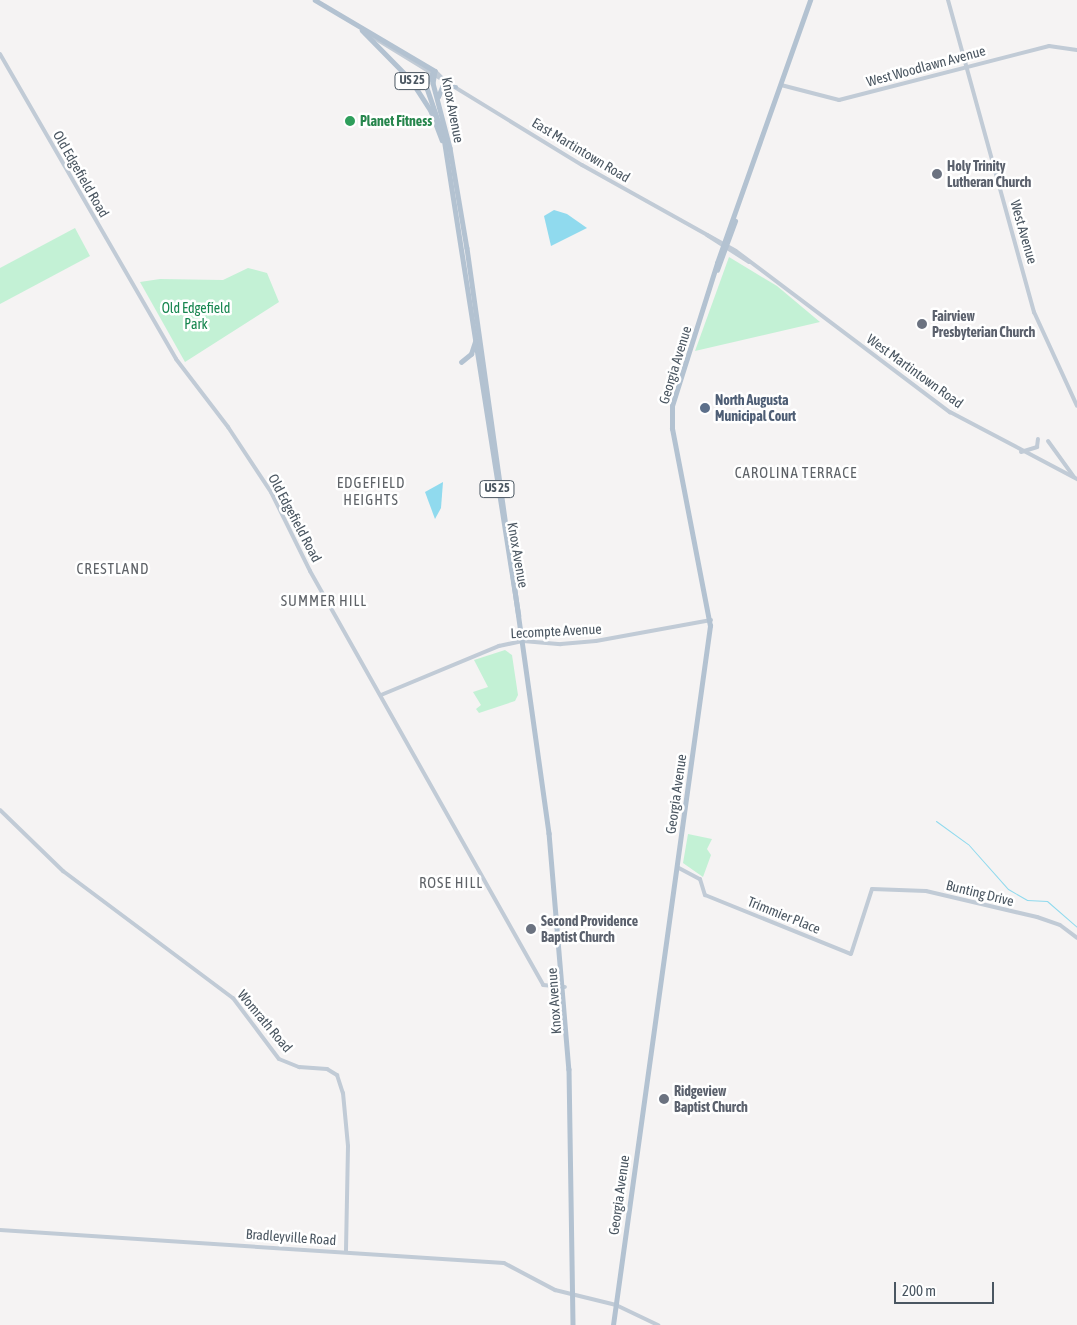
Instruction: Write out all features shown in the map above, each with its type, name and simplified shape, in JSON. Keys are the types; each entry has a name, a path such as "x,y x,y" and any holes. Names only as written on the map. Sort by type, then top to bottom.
{"main road":[{"name":"East Martintown Road","path":"315,0 362,30 388,41 434,71"},
{"name":"Georgia Avenue","path":"613,1325 711,620 671,416 715,273 810,0"},
{"name":"US 25","path":"362,30 417,88 431,110 444,145"},
{"name":"Knox Avenue","path":"434,71 426,85 442,127 476,338 500,515 520,619"},
{"name":"Knox Avenue","path":"431,76 466,248 520,619 565,987 573,1325"},
{"path":"437,98 442,87 456,87"},
{"path":"461,362 472,352 476,338"}],"street":[{"name":"West Avenue","path":"948,0 1034,312 1077,406"},
{"name":"East Martintown Road","path":"362,30 431,76 456,87 582,165 725,247"},
{"name":"West Woodlawn Avenue","path":"781,85 839,100 1053,45 1077,50"},
{"name":"Old Edgefield Road","path":"0,54 177,361 228,427 271,492 310,571 382,695 543,985 565,987"},
{"name":"East Martintown Road","path":"434,71 446,82"},
{"name":"West Martintown Road","path":"725,247 751,262 810,303 906,382 968,423 1076,479"},
{"path":"1021,452 1037,447 1038,439"},
{"path":"1048,441 1076,479"},
{"name":"Lecompte Avenue","path":"382,695 477,654 523,642 561,644 596,641 711,620"},
{"name":"Womrath Road","path":"0,810 56,865 233,998 279,1060 299,1067 327,1069 337,1075 343,1093 348,1153 346,1252"},
{"name":"Trimmier Place","path":"677,867 700,879 705,895 854,954"},
{"name":"Bunting Drive","path":"854,954 872,888 926,891 1037,917 1060,925 1077,938"},
{"name":"Bradleyville Road","path":"0,1230 504,1263 521,1269 554,1290 616,1305 658,1325"}],"green space":[{"path":"75,228 90,256 0,304 0,268"},
{"path":"729,257 777,286 820,322 695,351"},
{"name":"Old Edgefield Park","path":"248,268 267,273 279,302 185,362 140,282 160,279 223,280"},
{"path":"505,650 512,655 518,695 515,701 479,713 476,709 481,705 473,692 488,687 474,660"},
{"path":"688,834 712,839 707,849 711,855 703,877 683,863"}],"water":[{"path":"554,210 567,214 587,228 551,246 544,216"},
{"path":"443,482 441,508 435,519 425,492"}],"waterway":[{"path":"936,821 968,844 1008,889 1027,900 1047,901 1077,927"}],"place":[{"name":"Planet Fitness","path":"350,121"},
{"name":"Holy Trinity Lutheran Church","path":"937,174"},
{"name":"Fairview Presbyterian Church","path":"922,324"},
{"name":"North Augusta Municipal Court","path":"705,408"},
{"name":"Second Providence Baptist Church","path":"531,929"},
{"name":"Ridgeview Baptist Church","path":"664,1099"}],"district":[{"name":"CAROLINA TERRACE","path":"796,473"},
{"name":"EDGEFIELD HEIGHTS","path":"371,490"},
{"name":"CRESTLAND","path":"113,569"},
{"name":"SUMMER HILL","path":"324,601"},
{"name":"ROSE HILL","path":"451,883"}]}
